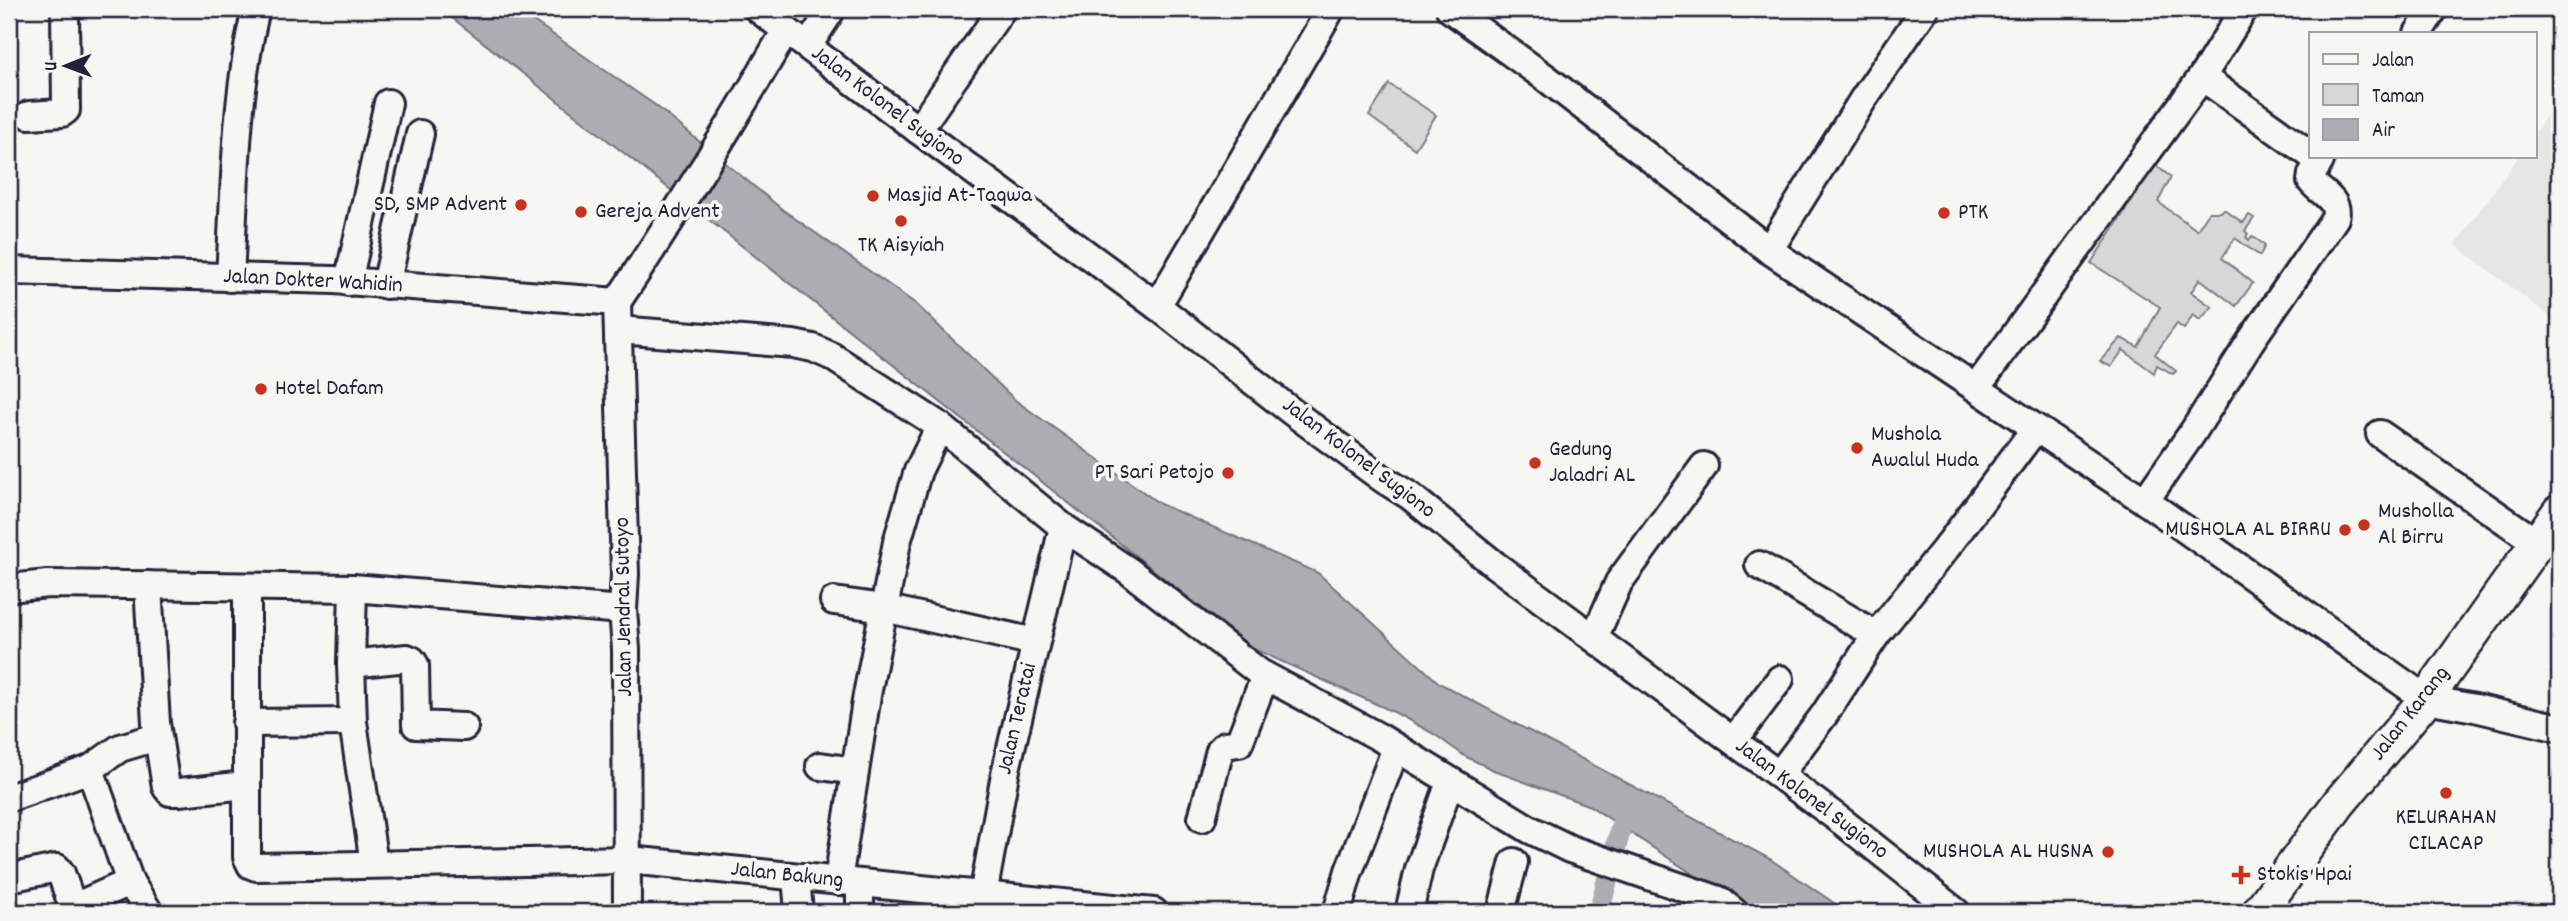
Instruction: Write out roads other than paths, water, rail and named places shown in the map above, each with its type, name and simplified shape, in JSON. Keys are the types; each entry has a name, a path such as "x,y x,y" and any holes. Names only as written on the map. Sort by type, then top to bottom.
{"main road":[{"name":"Jalan Karang","path":"2259,912 2339,803 2426,699 2559,512"}],"street":[{"path":"29,115 62,113 66,110 65,9"},
{"path":"230,278 241,90 246,51 256,9"},
{"name":"Jalan Kolonel Sugiono","path":"758,9 918,131 1157,306 1383,480 1410,496 1495,565 1734,740 1956,912"},
{"path":"808,46 832,9"},
{"path":"918,131 1002,9"},
{"path":"1157,306 1331,9"},
{"path":"1450,9 1546,78 1769,250 2145,501 2426,699 2559,729"},
{"path":"1769,250 1864,98 1925,9"},
{"path":"1977,387 2202,78 2244,9"},
{"path":"2419,32 2434,9"},
{"path":"617,302 669,225 786,30"},
{"path":"2202,78 2309,152"},
{"path":"348,282 388,103"},
{"path":"386,285 420,134"},
{"path":"2145,501 2335,218 2337,211 2334,203 2311,181 2317,158"},
{"name":"Jalan Dokter Wahidin","path":"9,271 348,282 617,302"},
{"name":"Jalan Jendral Sutoyo","path":"617,302 625,574 623,610 629,860 627,912"},
{"path":"619,330 793,344 813,348 831,356 940,426 1063,527 1129,571 1265,676 1396,748 1529,829 1570,849 1719,900 1734,912"},
{"path":"860,912 849,882 855,771 897,542 918,471 940,426"},
{"path":"1779,775 1824,715 1876,635 1950,544 2035,429"},
{"path":"2380,434 2536,542"},
{"path":"1594,638 1619,582 1704,466"},
{"name":"Jalan Teratai","path":"981,904 1005,774 1063,527"},
{"path":"1759,565 1876,635"},
{"path":"9,587 48,584 353,588 623,610"},
{"path":"148,585 157,737 165,784 170,792 247,785 247,587"},
{"path":"353,588 353,722 374,864"},
{"path":"834,601 884,608 1035,642"},
{"path":"351,664 407,658 412,660 415,665 416,725 464,727"},
{"path":"1202,818 1220,750 1225,745 1239,743 1265,676"},
{"path":"1734,740 1780,680"},
{"path":"246,723 353,722"},
{"path":"9,798 90,769 120,748 157,737"},
{"path":"1337,912 1349,871 1396,748"},
{"path":"820,766 855,771"},
{"path":"90,769 130,882 149,912"},
{"path":"1409,912 1419,869 1450,782"},
{"name":"Jalan Bakung","path":"247,785 247,857 251,865 257,867 629,860 849,882 981,904 1154,912"},
{"path":"1501,912 1514,862"},
{"path":"9,878 57,869 61,873 71,902 76,904 130,882"},
{"path":"796,877 799,912"}],"water":[{"path":"441,9 516,9 655,105 783,210 916,304 1015,400 1160,504 1318,573 1439,683 1770,859 1847,912 1750,912 1590,806 1500,773 1466,757 1434,734 1396,713 1254,649"}],"waterway":[{"path":"1599,912 1626,808"}],"place":[{"name":"Masjid At-Taqwa","path":"873,196"},
{"name":"SD, SMP Advent","path":"521,205"},
{"name":"Gereja Advent","path":"581,212"},
{"name":"PTK","path":"1944,213"},
{"name":"TK Aisyiah","path":"901,221"},
{"name":"Hotel Dafam","path":"261,389"},
{"name":"Mushola Awalul Huda","path":"1857,448"},
{"name":"Gedung Jaladri AL","path":"1535,463"},
{"name":"PT Sari Petojo","path":"1228,473"},
{"name":"Musholla Al Birru","path":"2364,525"},
{"name":"MUSHOLA AL BIRRU","path":"2345,530"},
{"name":"KELURAHAN CILACAP","path":"2446,793"},
{"name":"MUSHOLA AL HUSNA","path":"2108,852"},
{"name":"Stokis Hpai","path":"2241,875"}]}
